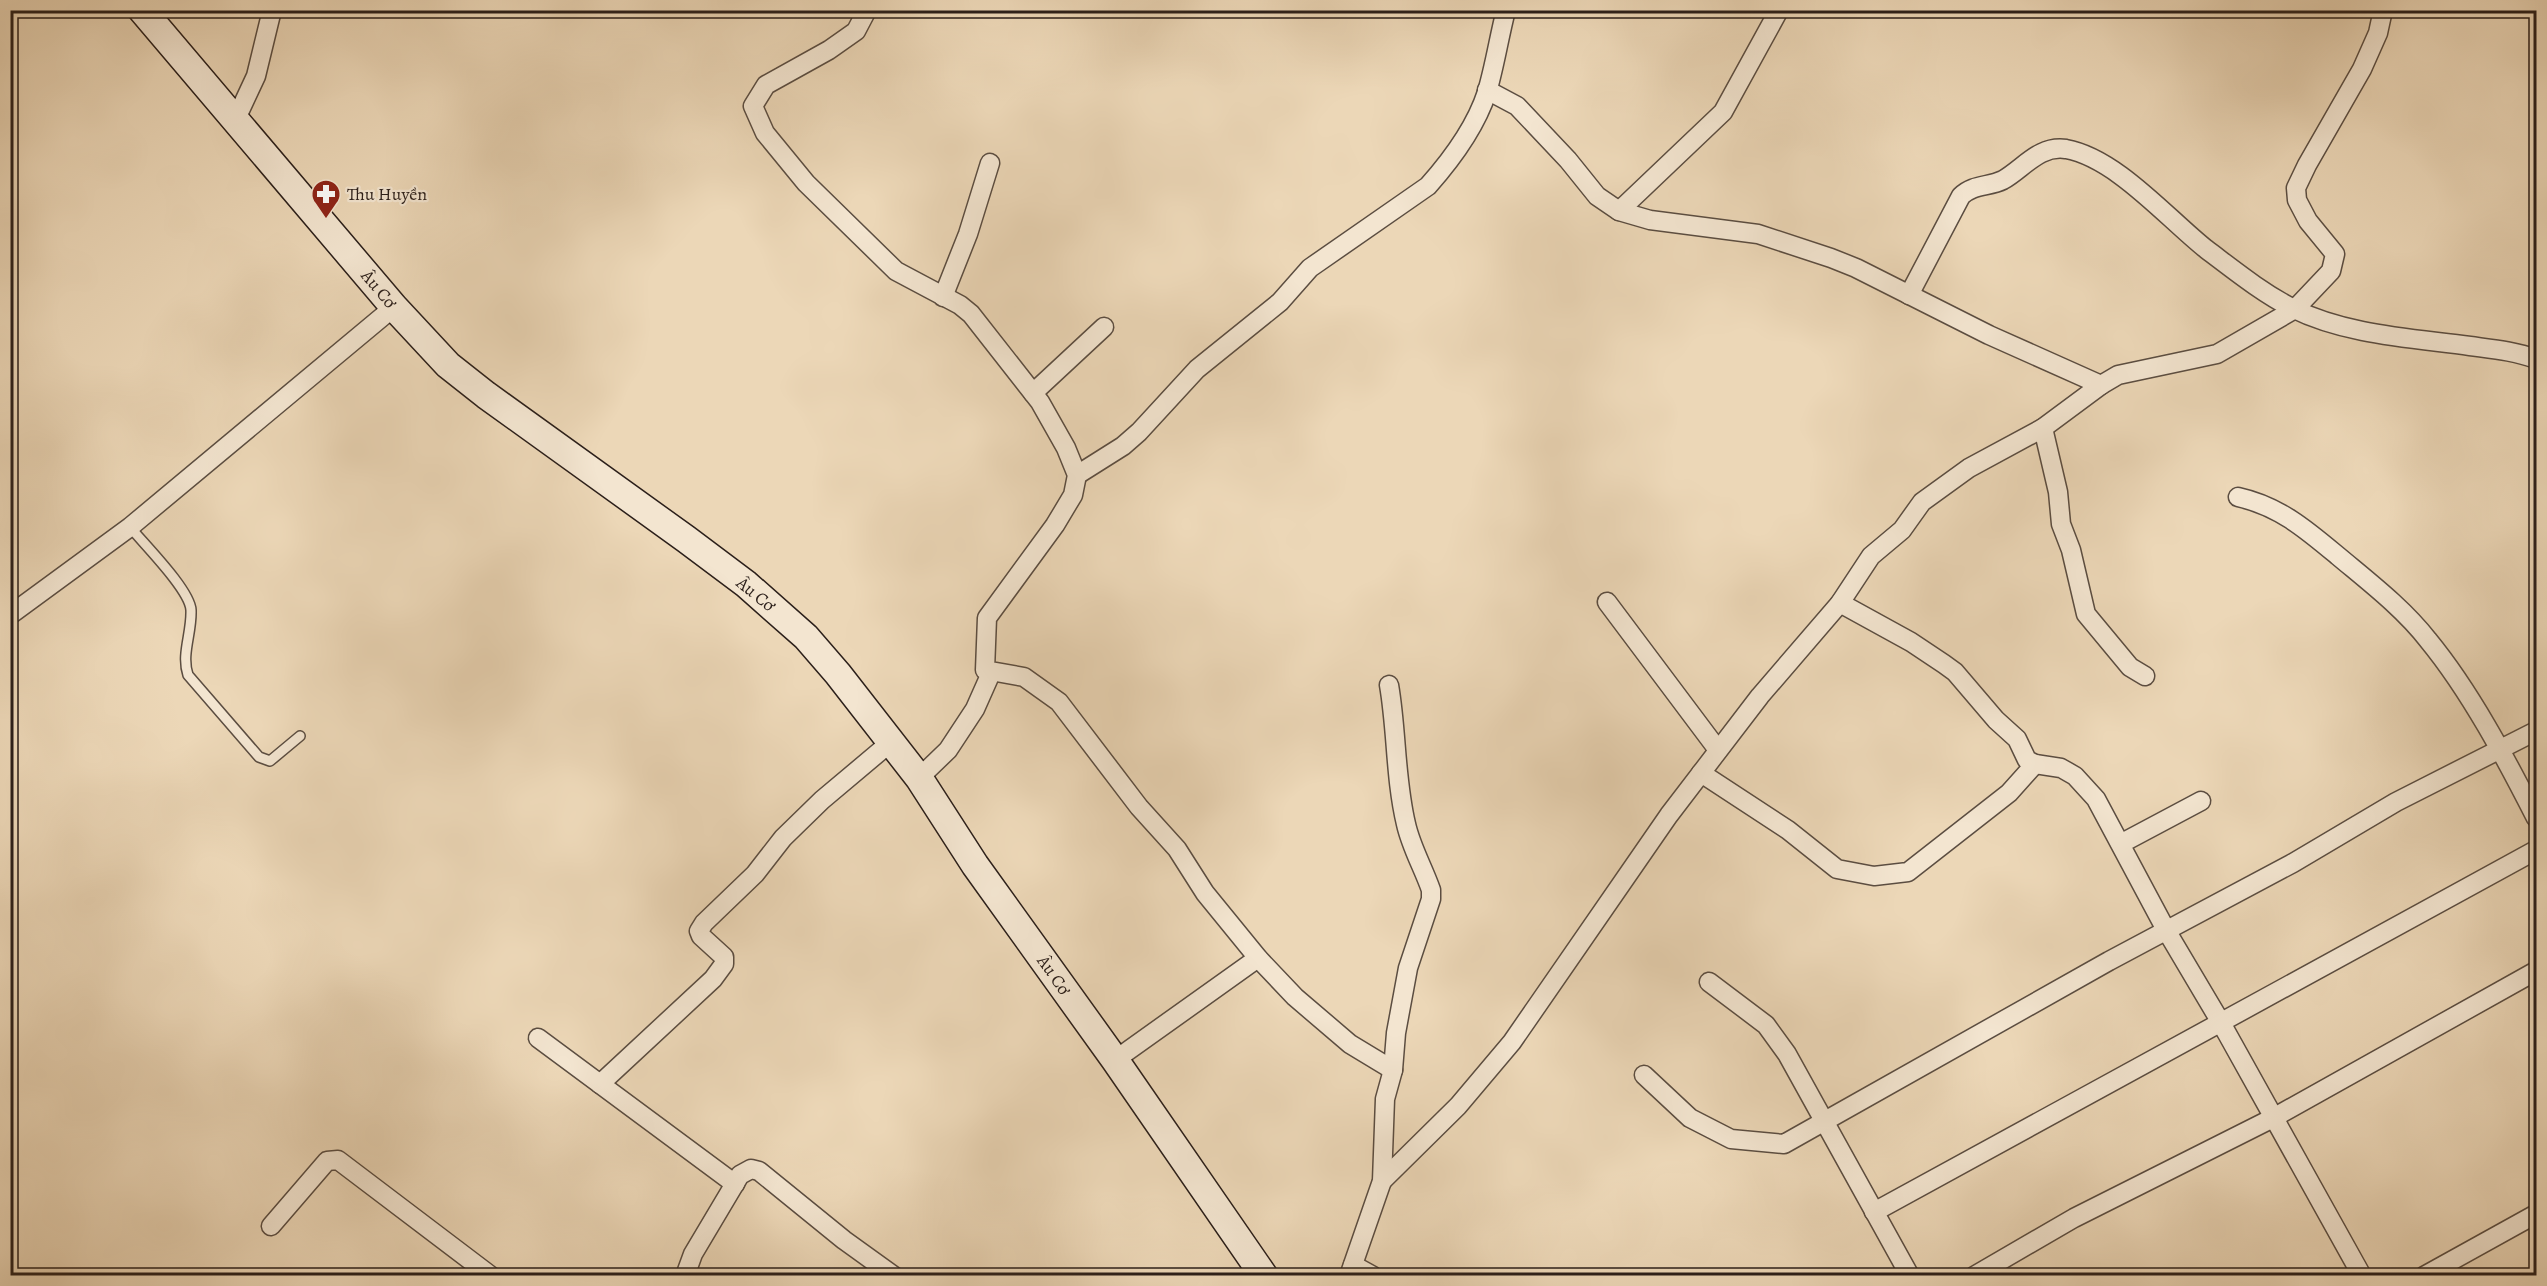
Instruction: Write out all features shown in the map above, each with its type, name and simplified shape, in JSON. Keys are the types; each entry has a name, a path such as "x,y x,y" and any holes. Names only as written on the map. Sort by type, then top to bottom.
{"main road":[{"name":"Âu Cơ","path":"142,10 432,349 467,381 686,539 788,620 838,674 919,778 975,865 1115,1060 1264,1275"}],"street":[{"path":"235,121 256,76 272,10"},
{"path":"867,10 861,26 849,37 766,85 753,106 754,113 765,133 788,162 896,271 971,314 1033,393 1066,448 1077,475 1073,495 1055,525 987,618 985,670 1024,678 1059,702 1138,807 1176,849 1205,893 1258,958 1295,997 1350,1044 1392,1070"},
{"path":"1077,475 1123,446 1139,432 1197,369 1286,297 1310,268 1428,186 1470,129 1487,90 1506,10"},
{"path":"1619,211 1723,112 1779,10"},
{"path":"1382,1181 1458,1106 1512,1042 1636,859 1718,750 1760,696 1840,603 1871,556 1902,530 1929,496 1978,463 2043,428 2118,375 2217,354 2295,309 2308,298 2331,271 2335,258 2333,251 2308,221 2300,206 2296,188 2362,69 2378,33 2383,10"},
{"path":"1487,90 1517,106 1568,160 1597,196 1619,211 1650,220 1758,234 1856,268 1989,335 2101,385"},
{"path":"1910,295 1961,196 1967,190 2001,181 2030,158 2045,151 2065,149 2098,161 2153,202 2244,278 2295,309 2322,320 2378,334 2511,352 2536,359"},
{"path":"943,297 968,234 990,163"},
{"path":"10,615 130,527 394,307"},
{"path":"1033,393 1104,327"},
{"path":"2043,428 2058,492 2061,524 2071,550 2086,614 2130,668 2145,676"},
{"path":"2238,497 2269,505 2295,520 2367,580 2410,620 2439,654 2500,750 2536,818"},
{"path":"1607,602 1718,750"},
{"path":"1840,603 1911,642 1955,672 2016,739 2027,760 2035,764 2061,768 2080,780 2096,799 2122,843 2166,930 2362,1275"},
{"path":"919,778 948,750 975,709 991,673"},
{"path":"1373,1275 1351,1270 1382,1181 1385,1099 1392,1070 1396,1033 1408,968 1431,899 1431,890 1406,826 1400,793 1396,723 1389,685"},
{"path":"1644,1075 1690,1118 1731,1139 1784,1144 2166,930 2293,863 2396,802 2536,731"},
{"path":"600,1084 713,979 724,964 724,957 701,936 699,931 704,922 754,874 790,830 891,741"},
{"path":"1701,773 1788,830 1837,869 1874,876 1908,872 2009,794 2035,764"},
{"path":"2122,843 2201,801"},
{"path":"1875,1212 2536,850"},
{"path":"1115,1060 1258,958"},
{"path":"1974,1275 2074,1218 2273,1118 2536,971"},
{"path":"1709,981 1766,1025 1787,1054 1822,1121 1910,1275"},
{"path":"538,1038 735,1184"},
{"path":"271,1226 327,1161 338,1160 491,1275"},
{"path":"685,1275 693,1254 735,1184 745,1170 751,1169 759,1171 844,1240 894,1275"},
{"path":"2424,1275 2536,1214"}],"lane":[{"path":"130,527 184,591 191,608 190,633 184,663 188,675 259,757 270,760 300,736"}],"place":[{"name":"Thu Huyền","path":"326,220"}]}
